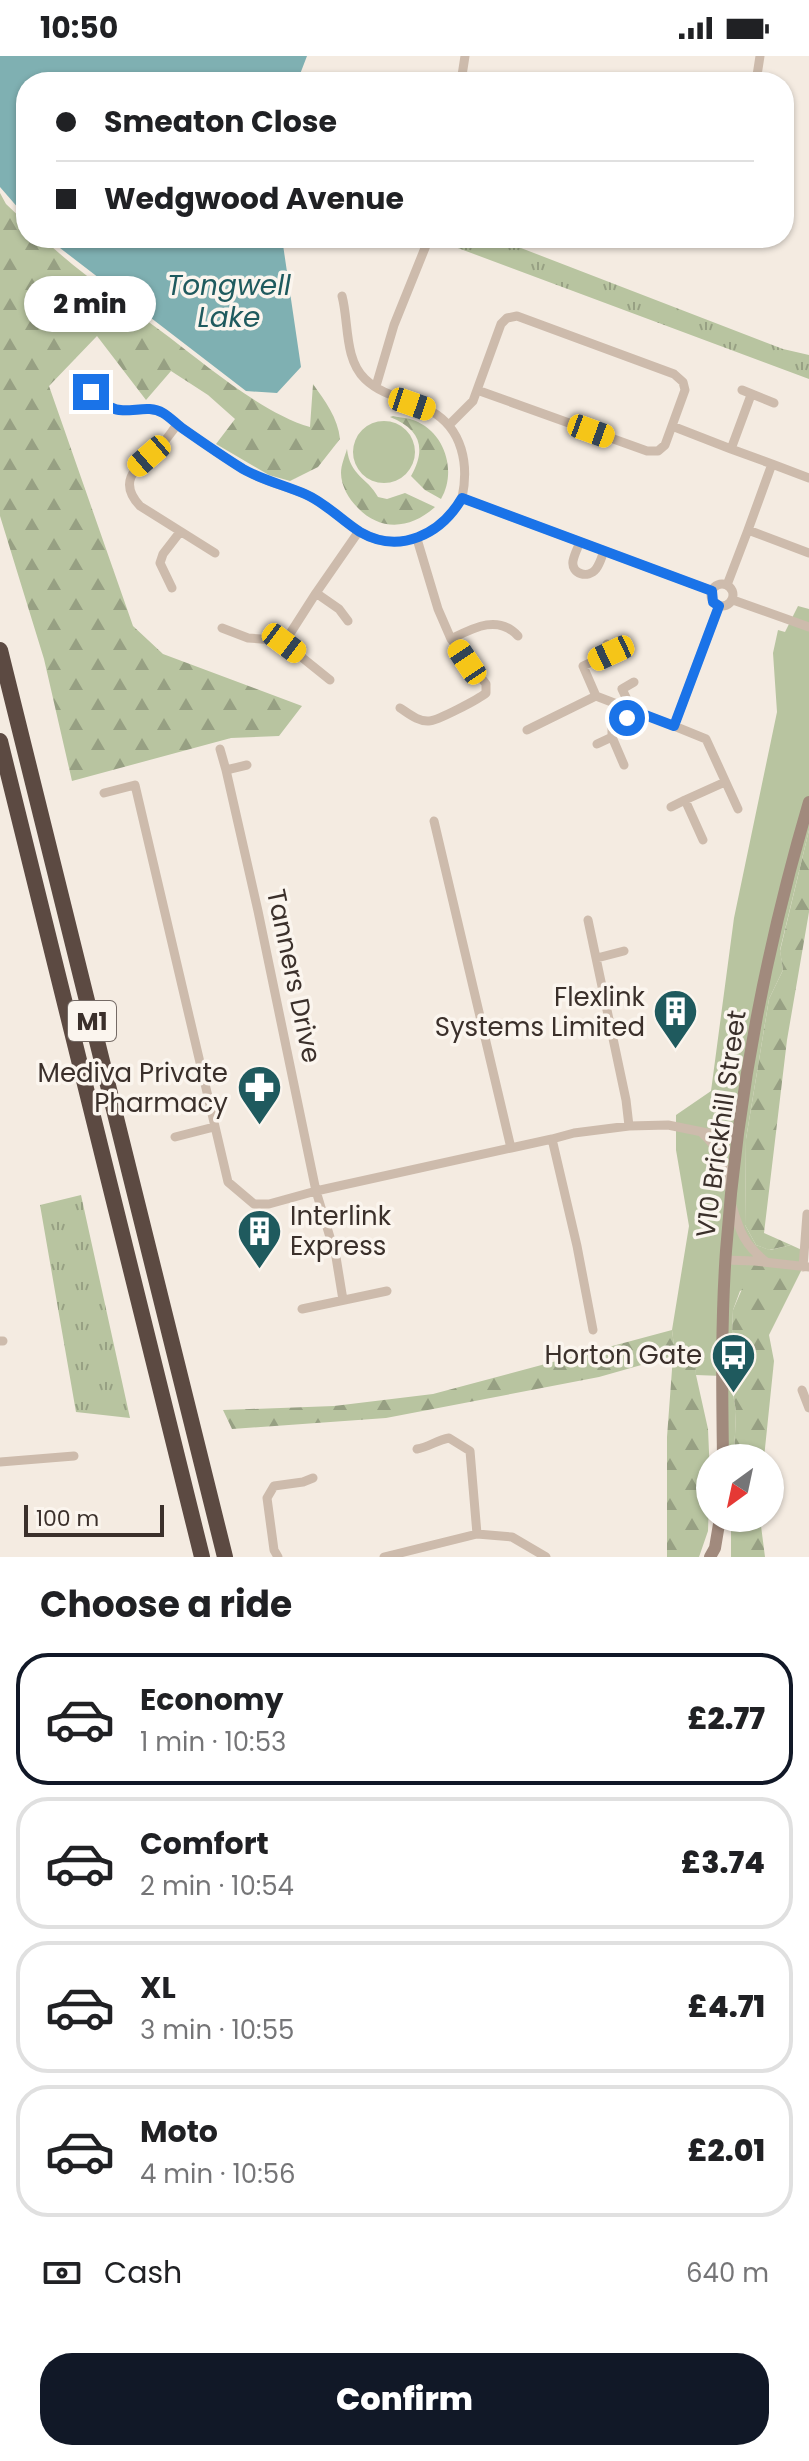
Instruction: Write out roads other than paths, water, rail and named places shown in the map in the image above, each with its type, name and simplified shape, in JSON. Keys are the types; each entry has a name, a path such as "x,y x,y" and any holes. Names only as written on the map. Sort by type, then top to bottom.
{"highway":[{"name":"M1","path":"0,650 225,1557"},
{"name":"M1","path":"0,741 202,1557"}],"street":[{"path":"376,386 394,325 425,248"},
{"path":"91,392 111,408 125,411 150,407 165,413 177,425 246,471 304,494 374,538 397,542 417,539 438,529 462,498 467,476 463,448 449,425 431,411 394,398 363,378 352,357 342,296"},
{"path":"449,425 473,401 477,390 501,324 507,318 517,316 674,374 683,382 685,390 665,445 658,451 647,451 477,390"},
{"path":"731,449 746,392 774,403"},
{"path":"177,425 162,444 136,467 129,488 140,506 215,553"},
{"path":"672,426 809,478"},
{"path":"727,585 772,464"},
{"path":"462,498 712,591"},
{"path":"748,530 809,553"},
{"path":"284,643 359,531"},
{"path":"172,588 160,563 180,532"},
{"path":"400,708 415,718 429,722 479,700 486,693 486,684 451,639 438,609 417,539"},
{"path":"580,542 573,562 579,573 588,575 593,572 604,551"},
{"path":"727,585 733,591 733,600 726,606 719,606 713,602 712,591 716,586 727,585"},
{"path":"316,593 339,609 348,621"},
{"path":"733,600 809,627"},
{"path":"674,726 719,606"},
{"path":"451,639 482,624 512,629 518,636"},
{"path":"222,628 248,638 284,643 330,680"},
{"path":"607,644 611,653 583,666 596,696 706,739 738,809"},
{"path":"632,710 622,689 634,682"},
{"path":"527,730 596,696"},
{"path":"624,765 612,737 612,728 627,718 632,710"},
{"path":"597,744 612,737"},
{"name":"Tanners Drive","path":"220,749 258,911 316,1191 336,1257 343,1300"},
{"path":"226,770 247,765"},
{"path":"671,807 725,782"},
{"path":"104,793 135,785 228,1182 254,1204 269,1204 574,1133 668,1125 737,1139"},
{"path":"685,800 703,840"},
{"name":"V10 Brickhill Street","path":"723,1444 725,1260 745,1078 788,874 809,802"},
{"path":"434,821 511,1148"},
{"path":"588,920 629,1126"},
{"path":"597,958 624,951"},
{"path":"175,1137 214,1127"},
{"path":"702,1132 714,1144 724,1164 740,1233 751,1249 766,1262"},
{"path":"552,1139 593,1330"},
{"path":"725,1260 806,1267 807,1214"},
{"path":"302,1309 387,1291"},
{"path":"802,1390 809,1408"},
{"path":"417,1449 449,1438 470,1451 477,1534"},
{"path":"0,1462 55,1463 74,1456"},
{"path":"278,1557 274,1550 267,1498 274,1486 313,1478"},
{"path":"714,1554 718,1532"},
{"path":"384,1557 477,1534 512,1537 546,1557"}],"water":[{"path":"0,56 307,56 301,72 16,72 16,205 0,187"},
{"name":"Tongwell Lake","path":"60,248 283,248 301,367 277,393 246,391"}],"place":[{"name":"Flexlink Systems Limited","path":"676,1051"},
{"name":"Mediva Private Pharmacy","path":"259,1127"},
{"name":"Interlink Express","path":"259,1270"},
{"name":"Horton Gate","path":"733,1394"}]}
